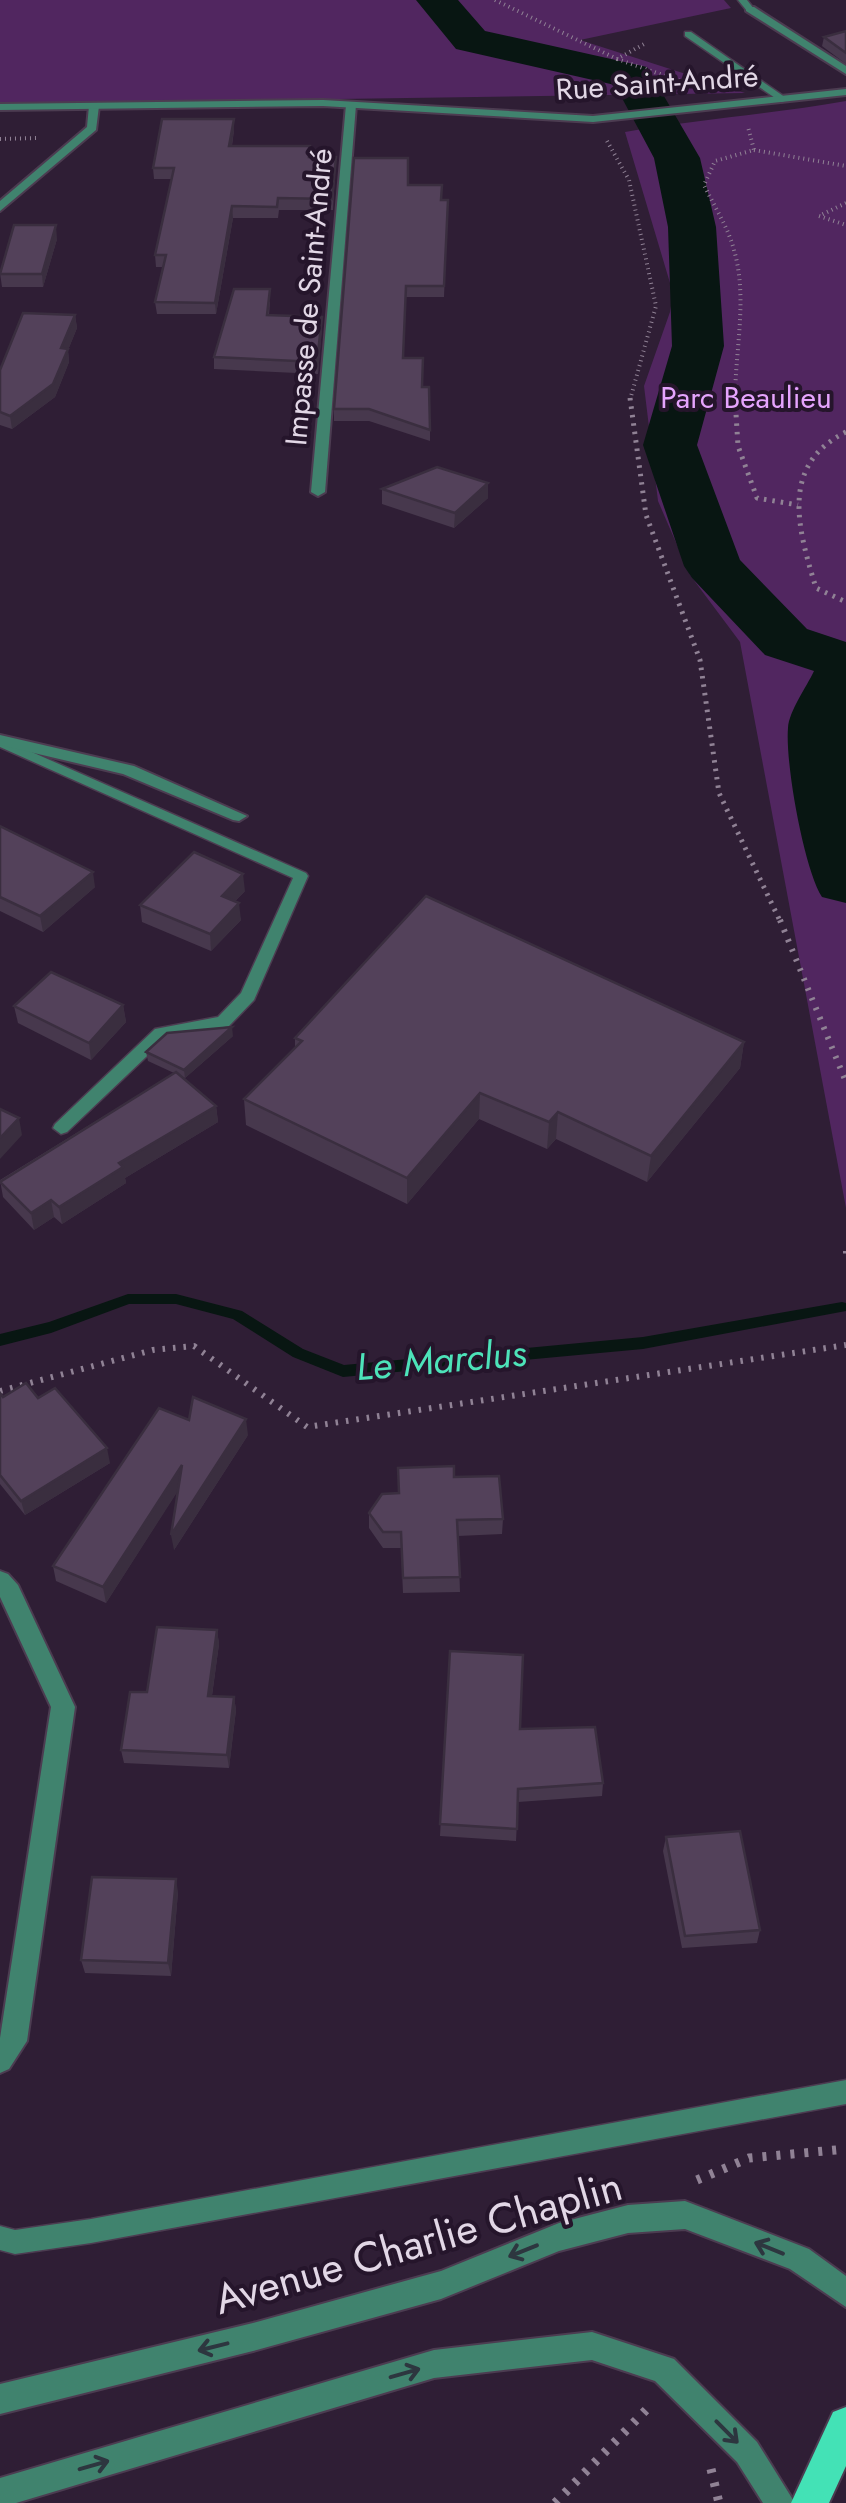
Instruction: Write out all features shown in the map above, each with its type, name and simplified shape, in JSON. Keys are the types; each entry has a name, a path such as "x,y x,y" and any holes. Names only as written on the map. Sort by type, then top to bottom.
{"main road":[{"path":"810,2503 846,2425"}],"street":[{"path":"746,4 846,72"},
{"name":"Rue Saint-André","path":"0,110 350,106 594,119 846,92"},
{"name":"Impasse de Saint-André","path":"318,492 350,106"},
{"path":"0,207 92,128 93,109"},
{"path":"0,741 128,770 238,816"},
{"path":"0,1580 10,1592 63,1707 14,2042 0,2060"},
{"name":"Avenue Charlie Chaplin","path":"0,2399 253,2337 440,2285 559,2237 628,2219 685,2214 799,2260 846,2294"},
{"path":"0,2492 434,2364 592,2346 664,2369 747,2452 780,2503"}],"lane":[{"path":"688,34 784,100"},
{"path":"0,741 300,876 248,996 223,1022 161,1032 60,1128"},
{"path":"0,2238 15,2242 91,2231 846,2092"}],"path":[{"path":"494,0 617,59 646,43"},
{"path":"742,105 754,150"},
{"path":"594,119 630,180 656,306 628,394 646,514 700,660 719,793 770,894 846,1082"},
{"path":"798,505 757,498 743,475 734,412 739,278 730,230 704,185 715,161 754,150 846,166"},
{"path":"846,203 818,216 846,226"},
{"path":"846,432 828,437 808,456 798,505 800,541 816,588 846,602"},
{"path":"846,1250 846,1259"},
{"path":"0,1390 154,1350 194,1346 307,1426 846,1345"},
{"path":"692,2182 749,2158 846,2149"},
{"path":"555,2503 648,2409 664,2369"}],"green space":[{"path":"0,0 724,0 731,8 580,40 745,93 0,104"},
{"name":"Parc Beaulieu","path":"846,101 846,1208 740,642 690,575 658,501 644,386 673,293 625,132"}],"building":[{"path":"846,31 846,53 824,37"},
{"path":"162,119 234,119 229,146 310,146 309,157 336,157 332,199 278,198 277,207 232,206 215,303 155,302 166,255 155,255 174,168 153,168"},
{"path":"354,158 408,158 408,185 442,185 441,200 448,200 444,286 406,286 403,358 423,358 422,387 429,387 430,430 369,409 334,409"},
{"path":"14,225 56,225 42,274 0,274"},
{"path":"234,289 270,289 267,315 322,317 317,362 214,357"},
{"path":"23,313 75,315 61,348 68,349 53,384 10,416 0,412 0,370"},
{"path":"437,467 488,483 455,513 382,489"},
{"path":"0,826 93,872 40,916 0,897"},
{"path":"194,852 243,874 222,896 239,903 210,934 140,905"},
{"path":"426,896 744,1042 651,1156 558,1112 549,1122 480,1093 407,1178 244,1099 302,1041 295,1038"},
{"path":"51,972 123,1005 89,1043 14,1006"},
{"path":"232,1027 184,1070 146,1052 167,1033"},
{"path":"176,1072 216,1106 119,1163 123,1167 59,1207 51,1200 31,1213 0,1182"},
{"path":"0,1109 19,1118 0,1138"},
{"path":"26,1383 38,1398 55,1388 107,1448 21,1501 0,1475 0,1393 3,1397"},
{"path":"193,1397 246,1419 171,1535 182,1465 103,1587 53,1566 159,1408 189,1420"},
{"path":"454,1466 454,1477 499,1476 503,1519 457,1520 460,1577 403,1578 401,1532 383,1532 369,1513 382,1494 399,1493 398,1468"},
{"path":"157,1627 217,1630 208,1696 234,1697 227,1755 121,1750 130,1692 147,1692"},
{"path":"450,1651 523,1655 520,1729 595,1727 603,1783 518,1789 517,1829 440,1824"},
{"path":"740,1831 760,1930 685,1936 666,1837"},
{"path":"92,1877 176,1879 168,1963 81,1960"}],"waterway":[{"path":"436,0 471,40 632,76 677,158 692,227 698,346 670,445 713,566 786,642 846,662"},
{"path":"846,668 819,726 828,796 846,881"},
{"name":"Le Marclus","path":"0,1340 51,1327 128,1299 176,1299 237,1315 298,1353 343,1371 643,1343 842,1307"}]}
